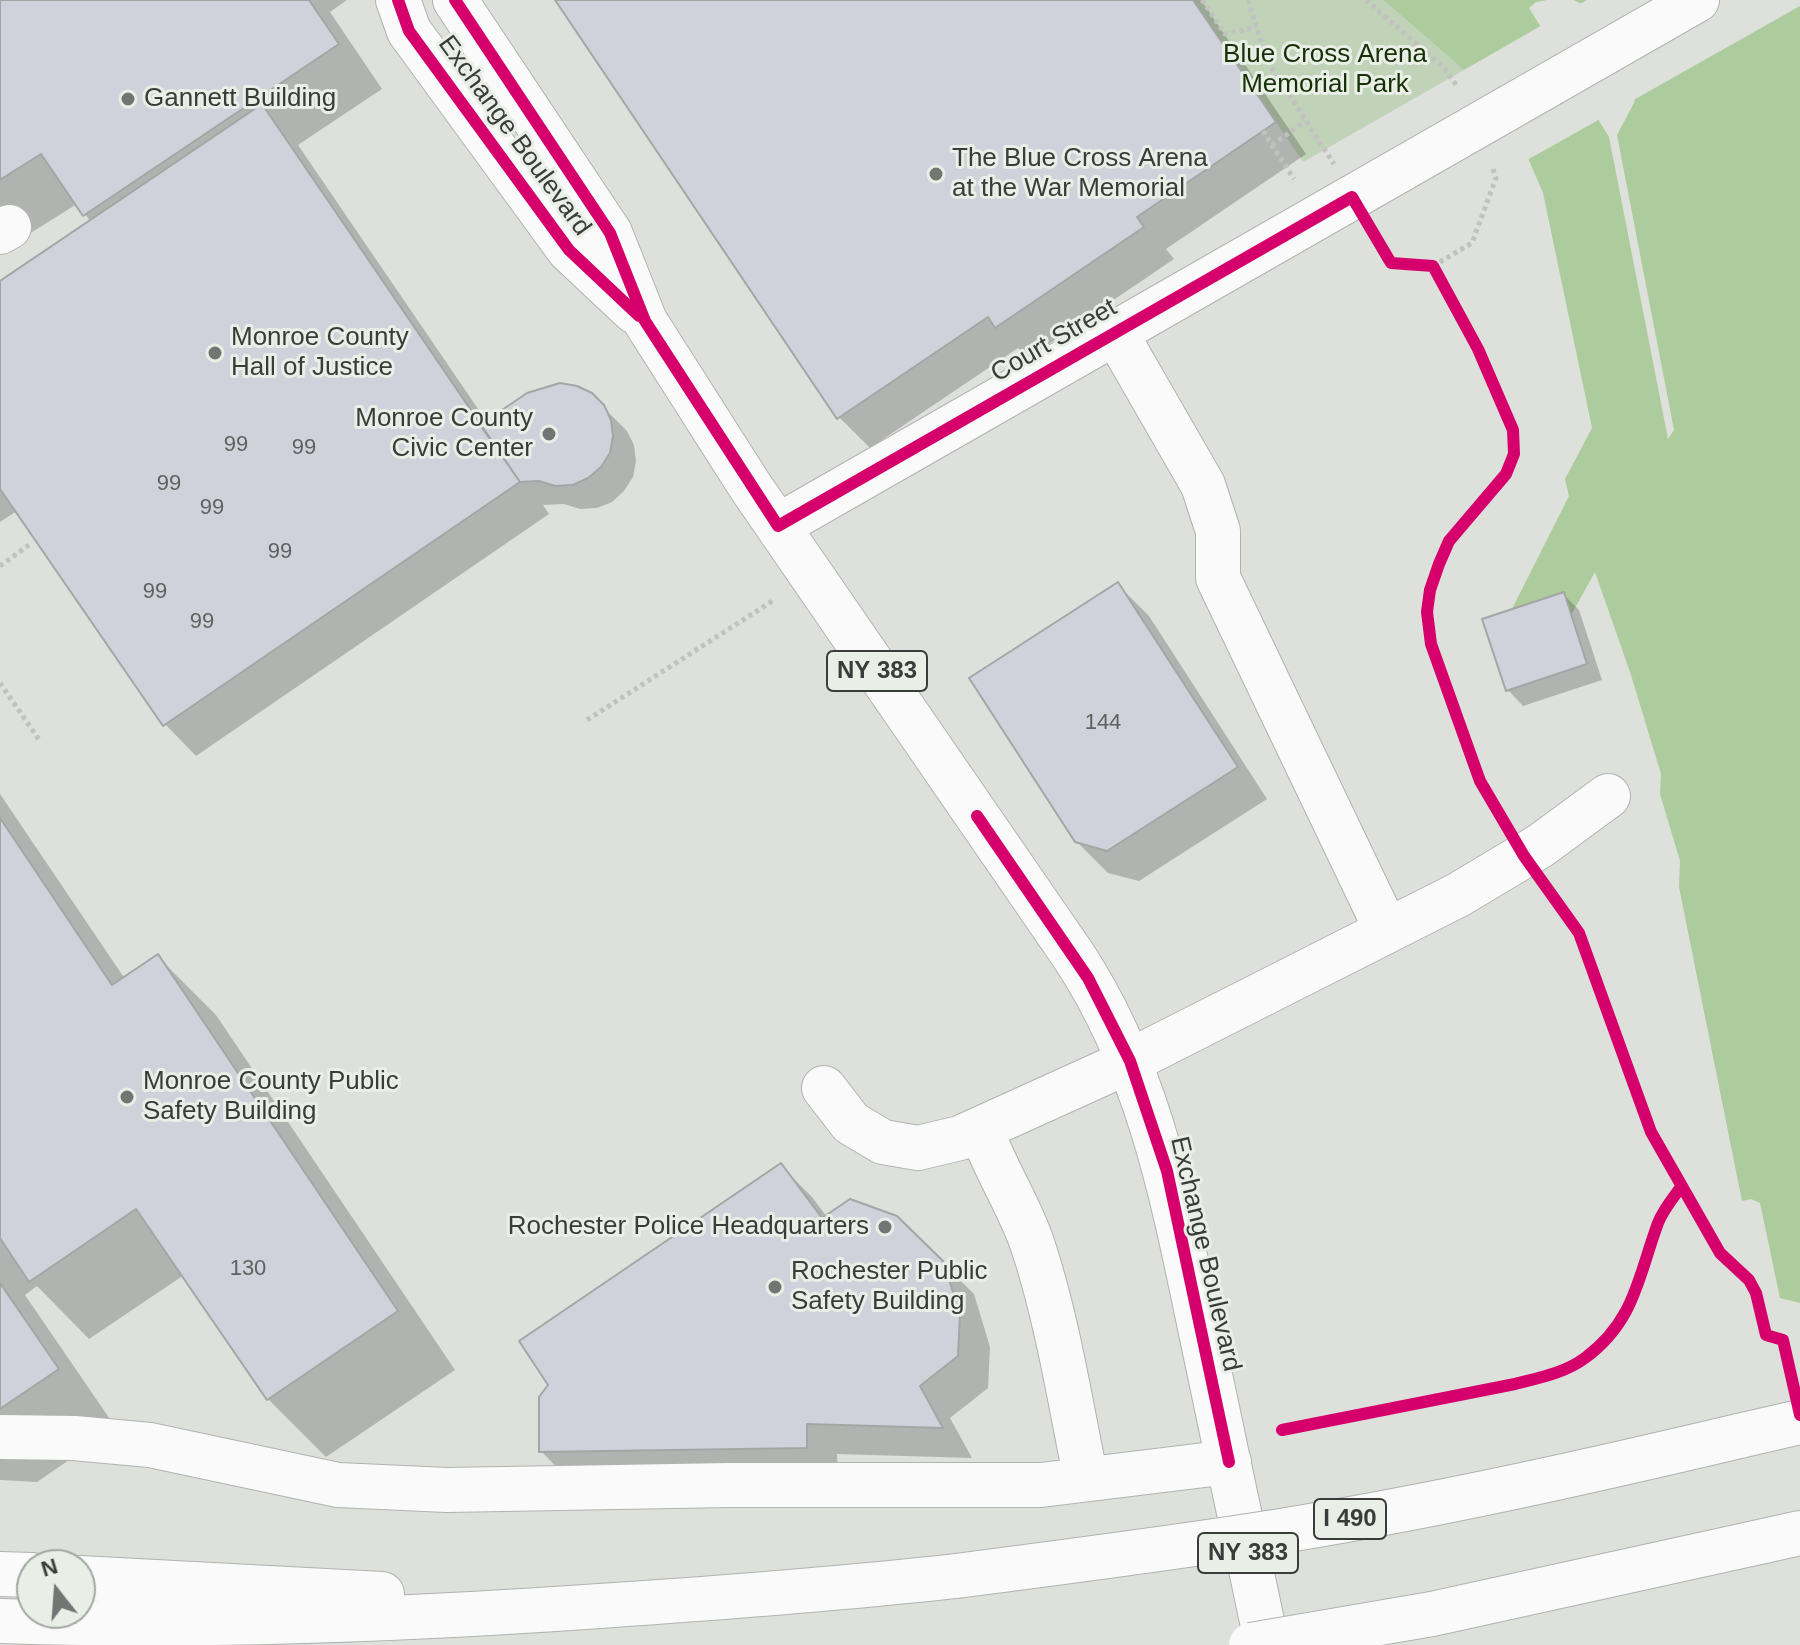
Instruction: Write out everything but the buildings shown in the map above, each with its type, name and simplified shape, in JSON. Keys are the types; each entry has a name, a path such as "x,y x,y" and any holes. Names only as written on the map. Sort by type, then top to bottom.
{"main road":[{"name":"Exchange Boulevard","path":"398,0 409,31 569,250 645,321"},
{"name":"Exchange Boulevard","path":"455,0 610,233 645,321 778,526 1088,978 1130,1061 1167,1171 1267,1645"},
{"name":"Court Street","path":"778,526 1697,0"},
{"path":"1115,332 1203,485 1218,531 1218,578 1387,931"},
{"path":"824,1088 851,1123 891,1144 918,1148 981,1129 1130,1061 1458,895 1540,846 1608,796"},
{"path":"981,1129 990,1156 1033,1244 1086,1479"},
{"name":"I 490","path":"0,1621 267,1623 605,1606 811,1591 956,1576 1201,1543 1347,1519 1551,1479 1800,1422"},
{"path":"0,1437 74,1438 150,1445 338,1485 416,1489 1041,1485 1229,1462"},
{"path":"1251,1645 1432,1614 1800,1533"},
{"path":"96,1579 605,1606"}],"path":[{"path":"1202,0 1225,34 1256,27"},
{"path":"1248,0 1267,61 1331,157"},
{"path":"1366,0 1443,67 1457,86"},
{"path":"1272,145 1306,121"},
{"path":"1263,131 1294,179"},
{"path":"1419,265 1436,272 1472,243 1496,178 1492,166"},
{"path":"0,566 29,545"},
{"path":"587,720 774,600"},
{"path":"0,683 40,741"}],"green space":[{"name":"Blue Cross Arena Memorial Park","path":"1193,0 1383,0 1464,70 1303,162"}],"shaded area":[{"path":"1383,0 1547,0 1536,2 1529,8 1609,137 1668,439 1674,430 1617,135 1635,101 1581,4 1574,0 1800,0 1800,1303 1780,1298 1760,1203 1751,1199 1742,1201 1679,887 1680,861 1660,794 1661,774 1595,572 1571,615 1563,592 1512,609 1569,496 1565,479 1592,428 1543,193 1512,121 1464,70"}],"pier":[{"path":"1587,0 1800,0 1800,6 1630,102 1576,6"},
{"path":"1544,24 1602,118 1527,160 1509,124 1464,70"}],"cycle path":[{"path":"398,0 409,31 569,250 639,316"},
{"path":"455,0 610,233 645,321 778,526 1352,197 1391,263 1433,266 1478,349 1513,430 1514,454 1506,474 1449,541 1430,590 1427,612 1431,644 1480,781 1524,856 1579,933 1651,1132 1720,1253 1749,1280 1756,1293 1766,1335 1783,1340 1800,1415"},
{"path":"977,816 1088,978 1130,1061 1167,1171 1229,1462"},
{"path":"1282,1430 1515,1384 1569,1368 1602,1344 1625,1313 1660,1218 1681,1187"}],"place":[{"name":"Gannett Building","path":"128,99"},
{"name":"The Blue Cross Arena at the War Memorial","path":"936,174"},
{"name":"Monroe County Hall of Justice","path":"215,353"},
{"name":"Monroe County Civic Center","path":"549,434"},
{"name":"Monroe County Public Safety Building","path":"127,1097"},
{"name":"Rochester Police Headquarters","path":"885,1227"},
{"name":"Rochester Public Safety Building","path":"775,1287"}]}
